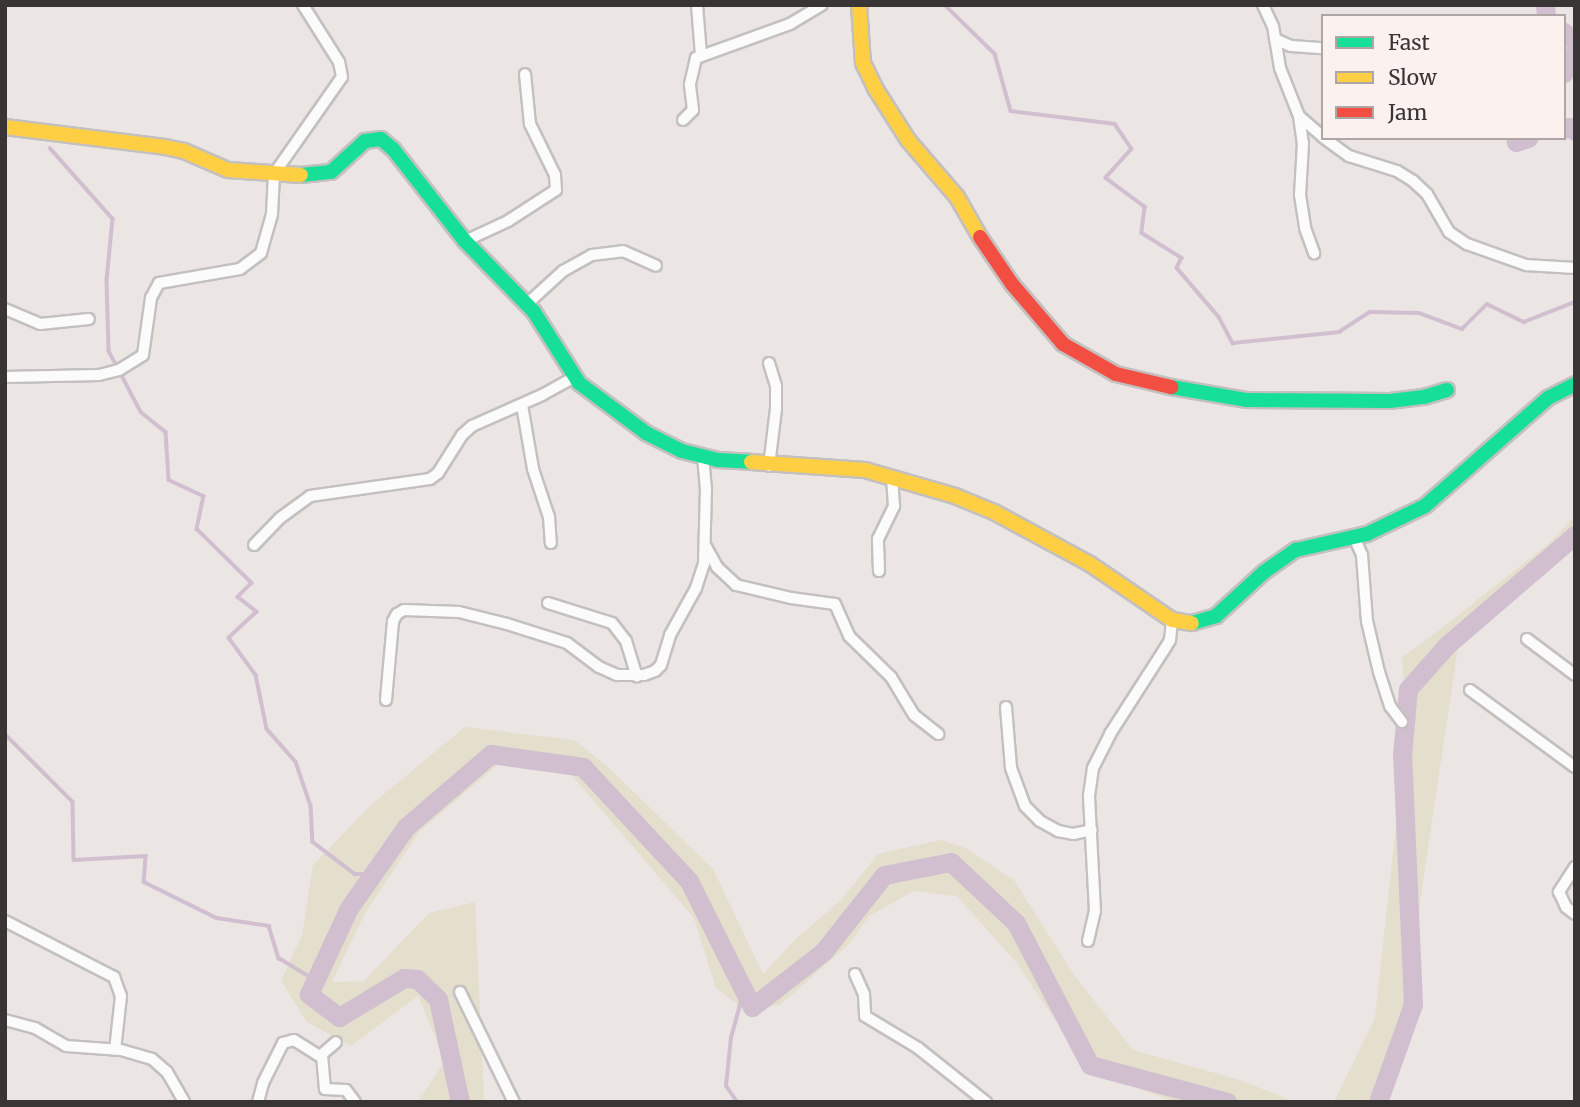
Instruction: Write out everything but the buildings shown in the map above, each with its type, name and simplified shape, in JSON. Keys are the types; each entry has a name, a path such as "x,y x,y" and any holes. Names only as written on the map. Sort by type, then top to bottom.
{"street":[{"path":"5,377 99,375 135,362 147,345 151,298 159,283 240,269 261,253 272,214 274,174 342,77 339,62 303,5"},
{"path":"697,5 701,55"},
{"path":"683,120 692,114 691,72 696,58 790,24 822,5"},
{"path":"859,5 863,63 875,88 908,140 957,197 981,239 1012,284 1063,344 1116,374 1194,393 1246,400 1390,401 1424,397 1447,390"},
{"path":"1263,5 1275,39 1280,68 1299,116 1303,143 1300,195 1305,228 1314,253"},
{"path":"1275,39 1291,46 1321,48"},
{"path":"465,241 508,221 556,190 555,175 530,124 525,74"},
{"path":"1299,116 1321,136"},
{"path":"5,127 165,147 184,151 229,170 274,174 331,172 365,141 381,139 393,149 465,241 527,304 574,377 592,395 646,433 682,451 703,457 769,466 850,468 892,476 955,496 994,512 1090,564 1172,620 1199,623 1208,620 1290,554 1318,543 1380,529 1425,506 1548,398 1575,384"},
{"path":"1326,140 1349,156 1398,171 1413,181 1427,194 1449,232 1467,244 1526,265 1575,268"},
{"path":"527,304 563,271 592,255 623,251 656,266"},
{"path":"5,309 40,324 89,319"},
{"path":"769,363 776,386 776,409 769,466"},
{"path":"254,545 280,519 310,496 430,479 438,473 462,435 472,426 522,405 574,377"},
{"path":"522,405 533,470 549,517 551,543"},
{"path":"386,700 393,621 397,614 404,610 422,608 470,614 554,639 576,648 606,672 649,675 661,665 670,635 699,580 705,545 706,490 703,457"},
{"path":"879,571 878,539 894,506 892,476"},
{"path":"1354,537 1362,555 1367,621 1379,672 1390,706 1402,722"},
{"path":"705,545 717,567 736,585 790,598 835,604 849,636 891,677 914,715 938,734"},
{"path":"548,603 612,623 626,641 637,676"},
{"path":"1088,941 1095,911 1090,782 1097,755 1170,640 1172,620"},
{"path":"1527,639 1575,675"},
{"path":"1470,690 1575,767"},
{"path":"1006,707 1011,768 1025,806 1040,821 1058,831 1073,834 1091,830"},
{"path":"1575,867 1559,892 1566,907 1575,914"},
{"path":"5,920 114,977 121,996 115,1050"},
{"path":"855,974 864,995 865,1016 918,1048 986,1102"},
{"path":"460,992 514,1102"},
{"path":"5,1020 36,1028 66,1046 140,1053 167,1072 184,1102"},
{"path":"258,1102 262,1083 283,1043 294,1040 315,1054 322,1055"},
{"path":"322,1055 336,1042"},
{"path":"322,1055 325,1089 346,1090 355,1102"}],"shaded area":[{"path":"1575,516 1575,535 1461,628 1420,901 1413,1008 1382,1102 1334,1102 1375,1018 1407,724 1402,657 1548,544"},
{"path":"465,727 574,740 607,766 713,869 763,974 796,939 841,900 878,854 941,840 966,848 1014,880 1074,975 1133,1050 1240,1080 1295,1102 1174,1102 1088,1069 1016,962 957,896 914,891 869,916 849,944 780,1005 744,1010 716,988 694,918 570,773 501,762 419,832 365,913 332,982 364,981 429,913 475,902 484,1102 418,1102 445,1061 418,996 351,1046 307,1022 281,981 302,935 313,865 372,804"}],"waterway":[{"path":"945,5 995,54 1011,111 1115,124 1132,149 1106,178 1145,207 1142,233 1182,258 1177,268 1219,317 1233,343 1339,332 1370,312 1419,313 1462,329 1487,304 1524,322 1575,302"},
{"path":"1545,5 1546,14"},
{"path":"1566,34 1575,42"},
{"path":"1566,69 1575,51"},
{"path":"1566,128 1575,131"},
{"path":"1516,140 1522,140"},
{"path":"50,148 113,219 107,280 109,351 141,412 166,432 169,480 204,496 197,529 252,583 238,597 257,612 229,638 256,675 267,729 296,762 311,806 313,842 355,874 373,874"},
{"path":"1378,1102 1413,1004 1402,756 1408,689 1447,645 1575,535"},
{"path":"5,734 73,802 74,860 146,856 144,882 217,918 269,926 279,958 315,980"},
{"path":"460,1102 438,999 417,979 404,978 339,1017 309,994 349,908 406,827 491,754 583,767 689,881 752,1007 823,952 884,875 951,862 1016,923 1090,1065 1227,1102"},
{"path":"737,1102 726,1086 731,1038 744,990"}],"traffic: fast":[{"path":"301,175 331,172 365,141 381,139 393,149 465,241 534,312 579,383 646,433 682,451 718,460 751,462"},
{"path":"1192,623 1216,616 1264,572 1296,550 1367,534 1425,506 1548,398 1575,384"},
{"path":"1171,387 1246,400 1390,401 1424,397 1447,390"}],"traffic: slow":[{"path":"859,5 863,63 875,88 908,140 957,197 980,237"},
{"path":"5,127 165,147 184,151 228,170 301,175"},
{"path":"751,462 865,470 955,496 994,512 1090,564 1172,620 1192,623"}],"traffic: jam":[{"path":"980,237 1012,284 1063,344 1116,374 1171,387"}]}
